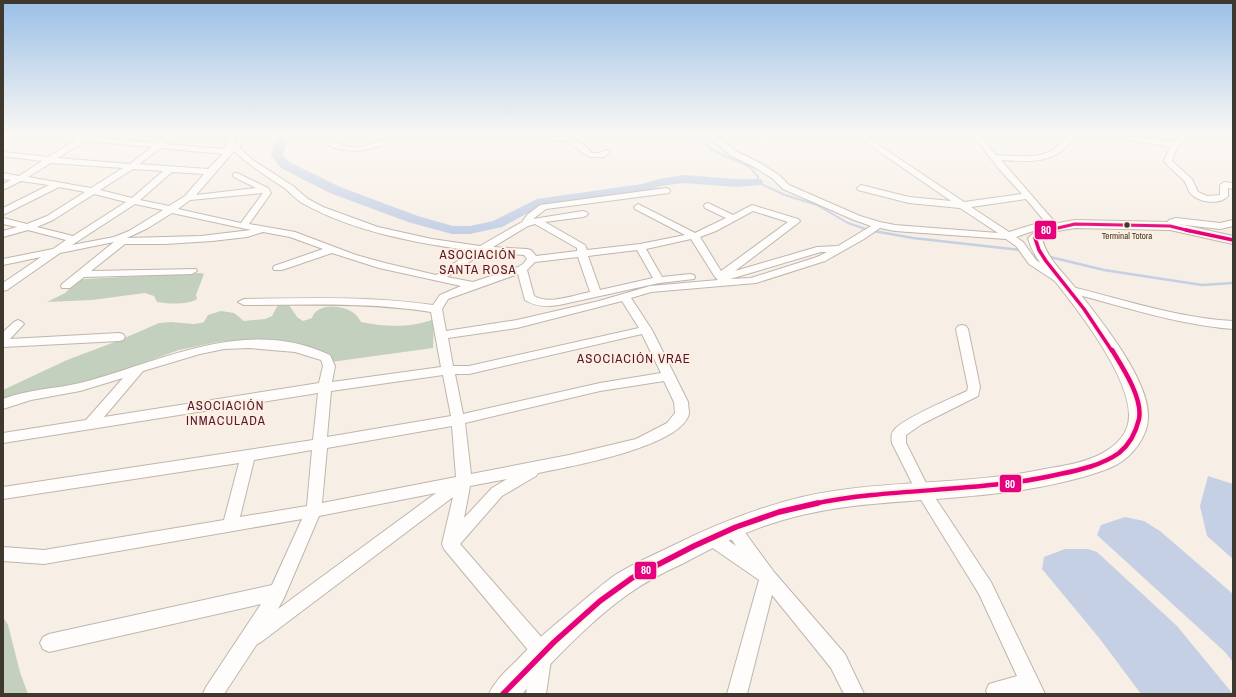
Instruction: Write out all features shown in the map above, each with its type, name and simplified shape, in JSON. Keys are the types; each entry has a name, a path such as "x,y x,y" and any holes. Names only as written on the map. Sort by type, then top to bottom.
{"highway":[{"path":"517,690 543,653 608,594 631,577 710,537 732,528 794,507 845,498 979,488 1048,478 1094,467 1113,458 1127,446 1135,433 1140,417 1139,402 1126,372 1112,350 1060,280 1032,252 1035,238 1042,231 1054,227 1075,224 1170,226 1233,240"}],"street":[{"path":"3,187 37,168"},
{"path":"3,234 28,227 50,218 129,168"},
{"path":"141,168 210,172"},
{"path":"66,286 83,274 119,240 188,198 214,168"},
{"path":"259,168 290,188 305,201 320,209 376,229 432,242 482,249 528,252 532,259"},
{"path":"761,168 776,177 786,187 857,218 878,225 895,228 1008,236 1035,227 1054,227"},
{"path":"908,168 1032,252 1034,264 1060,280 1153,311 1219,324 1233,325"},
{"path":"1003,168 1045,214 1054,227"},
{"path":"1173,168 1189,181 1193,191 1198,196 1211,199 1220,199 1224,196 1224,185 1233,186"},
{"path":"3,288 54,251 133,201 170,169"},
{"path":"237,175 268,193 243,226"},
{"path":"3,176 93,191 243,226 292,234 383,266 472,286"},
{"path":"3,212 58,184"},
{"path":"861,188 909,200 962,204 1028,196"},
{"path":"188,198 265,190"},
{"path":"526,224 530,216 543,207 666,191"},
{"path":"708,206 732,218"},
{"path":"638,207 694,236 720,277"},
{"path":"450,544 464,481 458,420 436,309 444,297 522,269 527,266 532,259 640,246 694,236 713,229 752,208 794,220 777,236 720,277"},
{"path":"437,278 455,268 482,249 526,224 536,221 583,214"},
{"path":"3,221 74,239"},
{"path":"536,221 582,248 582,254 596,294"},
{"path":"1170,226 1172,222 1176,221 1220,226 1233,223"},
{"path":"442,335 517,324 602,304 650,289 698,284 752,281 807,264 842,247 878,225"},
{"path":"3,262 54,251 119,240 213,239 235,237 262,230"},
{"path":"640,246 659,280"},
{"path":"522,269 529,298 535,302 545,304 659,280 730,276 820,250 842,247"},
{"path":"278,268 333,249"},
{"path":"83,274 192,271"},
{"path":"3,554 44,557 230,526 486,478 639,443 672,427 682,414 682,402 646,330 625,297"},
{"path":"244,302 324,301 402,304 436,309"},
{"path":"3,339 18,324"},
{"path":"962,329 974,393 917,421 901,431 898,436 899,443 923,491 984,588 1032,688 996,691"},
{"path":"3,438 325,387 447,370 469,370 646,330"},
{"path":"3,343 119,338"},
{"path":"3,404 30,396 79,387 182,354 212,347 241,344 263,344 307,350 326,358 329,366 325,387 314,511 278,592 249,640 213,694"},
{"path":"89,425 140,367"},
{"path":"3,493 248,456 458,420 600,387 668,376"},
{"path":"230,526 248,456"},
{"path":"450,544 497,492 539,467"},
{"path":"249,640 464,481"},
{"path":"732,528 768,577 838,661 854,694"},
{"path":"710,537 768,577"},
{"path":"450,544 543,653 536,694"},
{"path":"737,694 768,577"},
{"path":"49,643 278,592"}],"green space":[{"path":"204,274 196,295 197,299 183,303 172,304 157,302 154,296 145,293 92,300 47,302 65,293 78,280"},
{"path":"278,305 289,305 297,317 303,321 312,318 319,309 325,307 338,307 350,311 357,316 361,322 379,325 398,326 417,324 434,319 433,348 331,362 272,341 246,340 218,342 179,350 96,382 3,405 3,390 67,360 120,340 159,323 201,323 204,322 208,315 221,311 234,313 244,321 265,319 272,316"},
{"path":"3,617 8,625 20,672 28,694 3,694"}],"water":[{"path":"1208,476 1233,484 1233,559 1207,536 1200,506"},
{"path":"1125,517 1144,521 1160,531 1233,594 1233,662 1225,652 1097,535 1101,525"},
{"path":"1065,549 1088,549 1097,552 1177,626 1233,694 1141,694 1100,639 1042,569 1044,557"}],"waterway":[{"path":"290,168 335,190 413,219 452,230 470,230 497,224 537,203 644,188 659,183 684,179 736,183 757,182"},
{"path":"750,168 758,177 757,182 785,195 817,205 848,223 868,230"},
{"path":"868,230 913,238 1021,250"},
{"path":"1046,256 1104,270 1202,285 1233,283"}],"transit line":[{"name":"80","path":"503,694 542,653 617,588 657,564 736,527 779,512 824,501 873,495 1005,484 1083,469 1108,459 1128,444 1135,432 1139,418 1138,404 1132,387 1110,347 1084,309 1042,256 1035,238 1047,229 1075,224 1170,226 1233,240"}],"place":[{"name":"Terminal Totora","path":"1127,225"}],"district":[{"name":"ASOCIACIÓN SANTA ROSA","path":"478,262"},
{"name":"ASOCIACIÓN VRAE","path":"634,358"},
{"name":"ASOCIACIÓN INMACULADA","path":"226,412"}]}
